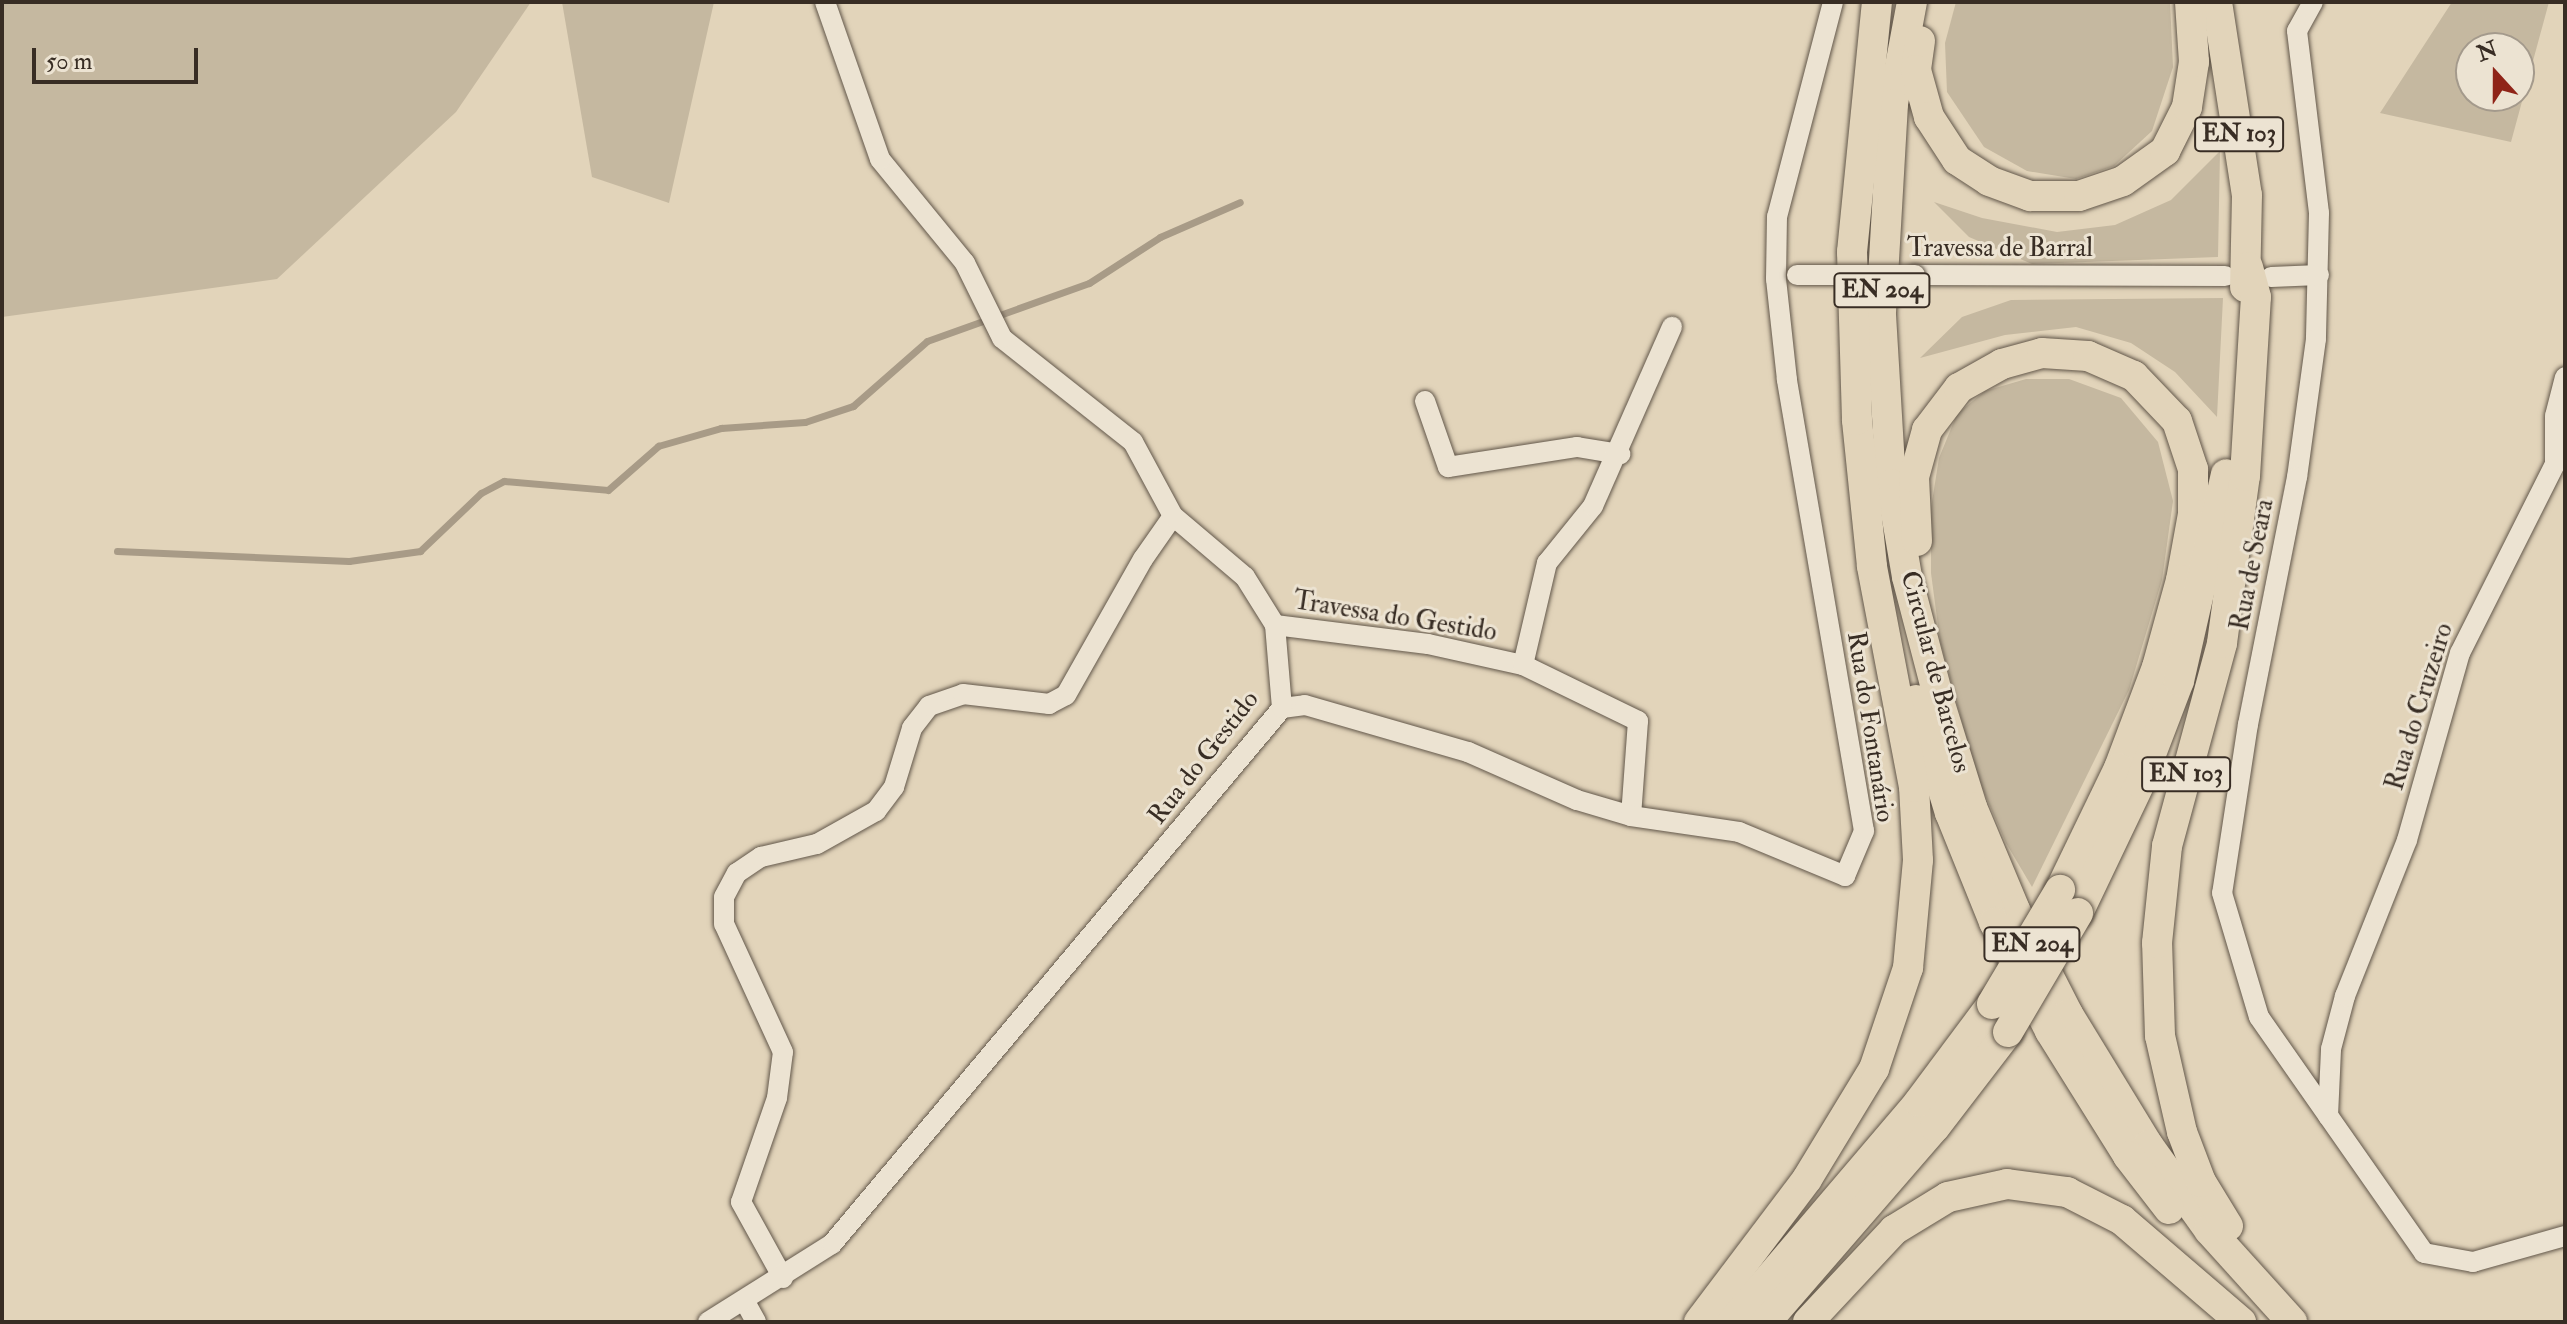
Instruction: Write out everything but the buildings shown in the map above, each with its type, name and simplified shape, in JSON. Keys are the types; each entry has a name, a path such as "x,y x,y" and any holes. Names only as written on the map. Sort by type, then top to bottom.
{"main road":[{"name":"Circular de Barcelos","path":"1912,2 1893,104 1881,315 1891,484 1907,577 1972,807 2015,910 2068,1014 2148,1145 2242,1269"},
{"path":"1925,2 1916,70 1929,117 1957,160 1989,181 2030,196 2066,196 2123,181 2165,151 2187,107 2194,62 2190,2"},
{"name":"EN 103","path":"2217,2 2247,195 2248,273 2256,297 2243,491 2222,643 2167,846 2157,943 2160,1036 2182,1132 2201,1182 2237,1241 2242,1269 2292,1322"},
{"path":"1699,1322 1807,1179 1874,1069 1908,968 1918,860 1914,787 1872,566 1873,545 1857,420 1852,252 1881,7"},
{"path":"1732,1322 1919,1102 2069,902 2140,783 2179,681 2226,477 2248,273"},
{"path":"1766,1322 1935,1127 2008,1032 2069,902 2157,667 2181,580 2193,514 2193,469 2177,421 2134,376 2088,356 2042,353 2002,364 1959,388 1927,430 1914,477 1917,547 1907,577"},
{"path":"1873,545 1883,564 1918,713 1946,799 1994,922 2050,1031 2128,1156 2266,1322"},
{"path":"1808,1322 1894,1230 1948,1197 2007,1184 2067,1192 2122,1220 2241,1322"}],"street":[{"name":"Rua do Gestido","path":"708,1322 783,1278 832,1244 1282,708 1275,625 1245,577 1173,516 1133,442 1002,338 965,263 880,159 825,2"},
{"name":"Rua do Fontanário","path":"1282,708 1305,705 1468,752 1577,800 1631,816 1739,832 1845,876 1864,831 1787,380 1786,277 1777,217 1833,2"},
{"name":"Rua de Seara","path":"2313,2 2297,31 2319,213 2319,275 2297,477 2248,724 2222,893 2259,1017 2424,1253 2473,1262 2565,1236"},
{"name":"Travessa de Barral","path":"1786,277 2319,275"},
{"path":"1523,665 1547,563 1593,506 1620,454 1672,327"},
{"name":"Rua do Cruzeiro","path":"2328,1116 2331,1049 2407,840 2460,653 2555,464 2565,377"},
{"path":"1425,401 1448,467 1577,447 1620,454"},
{"path":"783,1278 741,1202 777,1098 783,1052 724,924 724,897 730,885 737,873 761,857 817,844 876,811 894,787 912,728 929,706 963,694 1049,704 1066,695 1143,559 1173,516"},
{"name":"Travessa do Gestido","path":"1275,625 1428,644 1523,665 1638,721 1631,816"},
{"path":"744,1300 756,1322"}],"shaded area":[{"path":"2,2 531,2 456,112 277,279 2,317"},
{"path":"562,2 714,2 669,203 592,177"},
{"path":"1956,2 2170,2 2173,67 2152,131 2114,166 2076,179 2027,171 1984,147 1947,92 1945,43"},
{"path":"2452,2 2549,2 2535,54 2535,32 2455,32 2455,112 2519,112 2511,142 2380,113"},
{"path":"2220,151 2218,257 2032,264 1969,237 1934,202 1982,218 2057,232 2115,225 2171,200"},
{"path":"2223,298 2217,417 2175,372 2131,343 2076,327 2005,335 1920,358 1962,317 2011,300"},
{"path":"2026,379 2069,379 2121,398 2158,442 2173,501 2162,580 2129,690 2032,887 2006,843 1976,774 1940,641 1931,573 1931,508 1939,458 1957,414 1985,391"}],"waterway":[{"path":"117,551 349,561 420,551 481,493 504,481 608,490 658,446 721,428 805,422 853,406 927,341 1089,283 1160,237 1240,202"}]}
